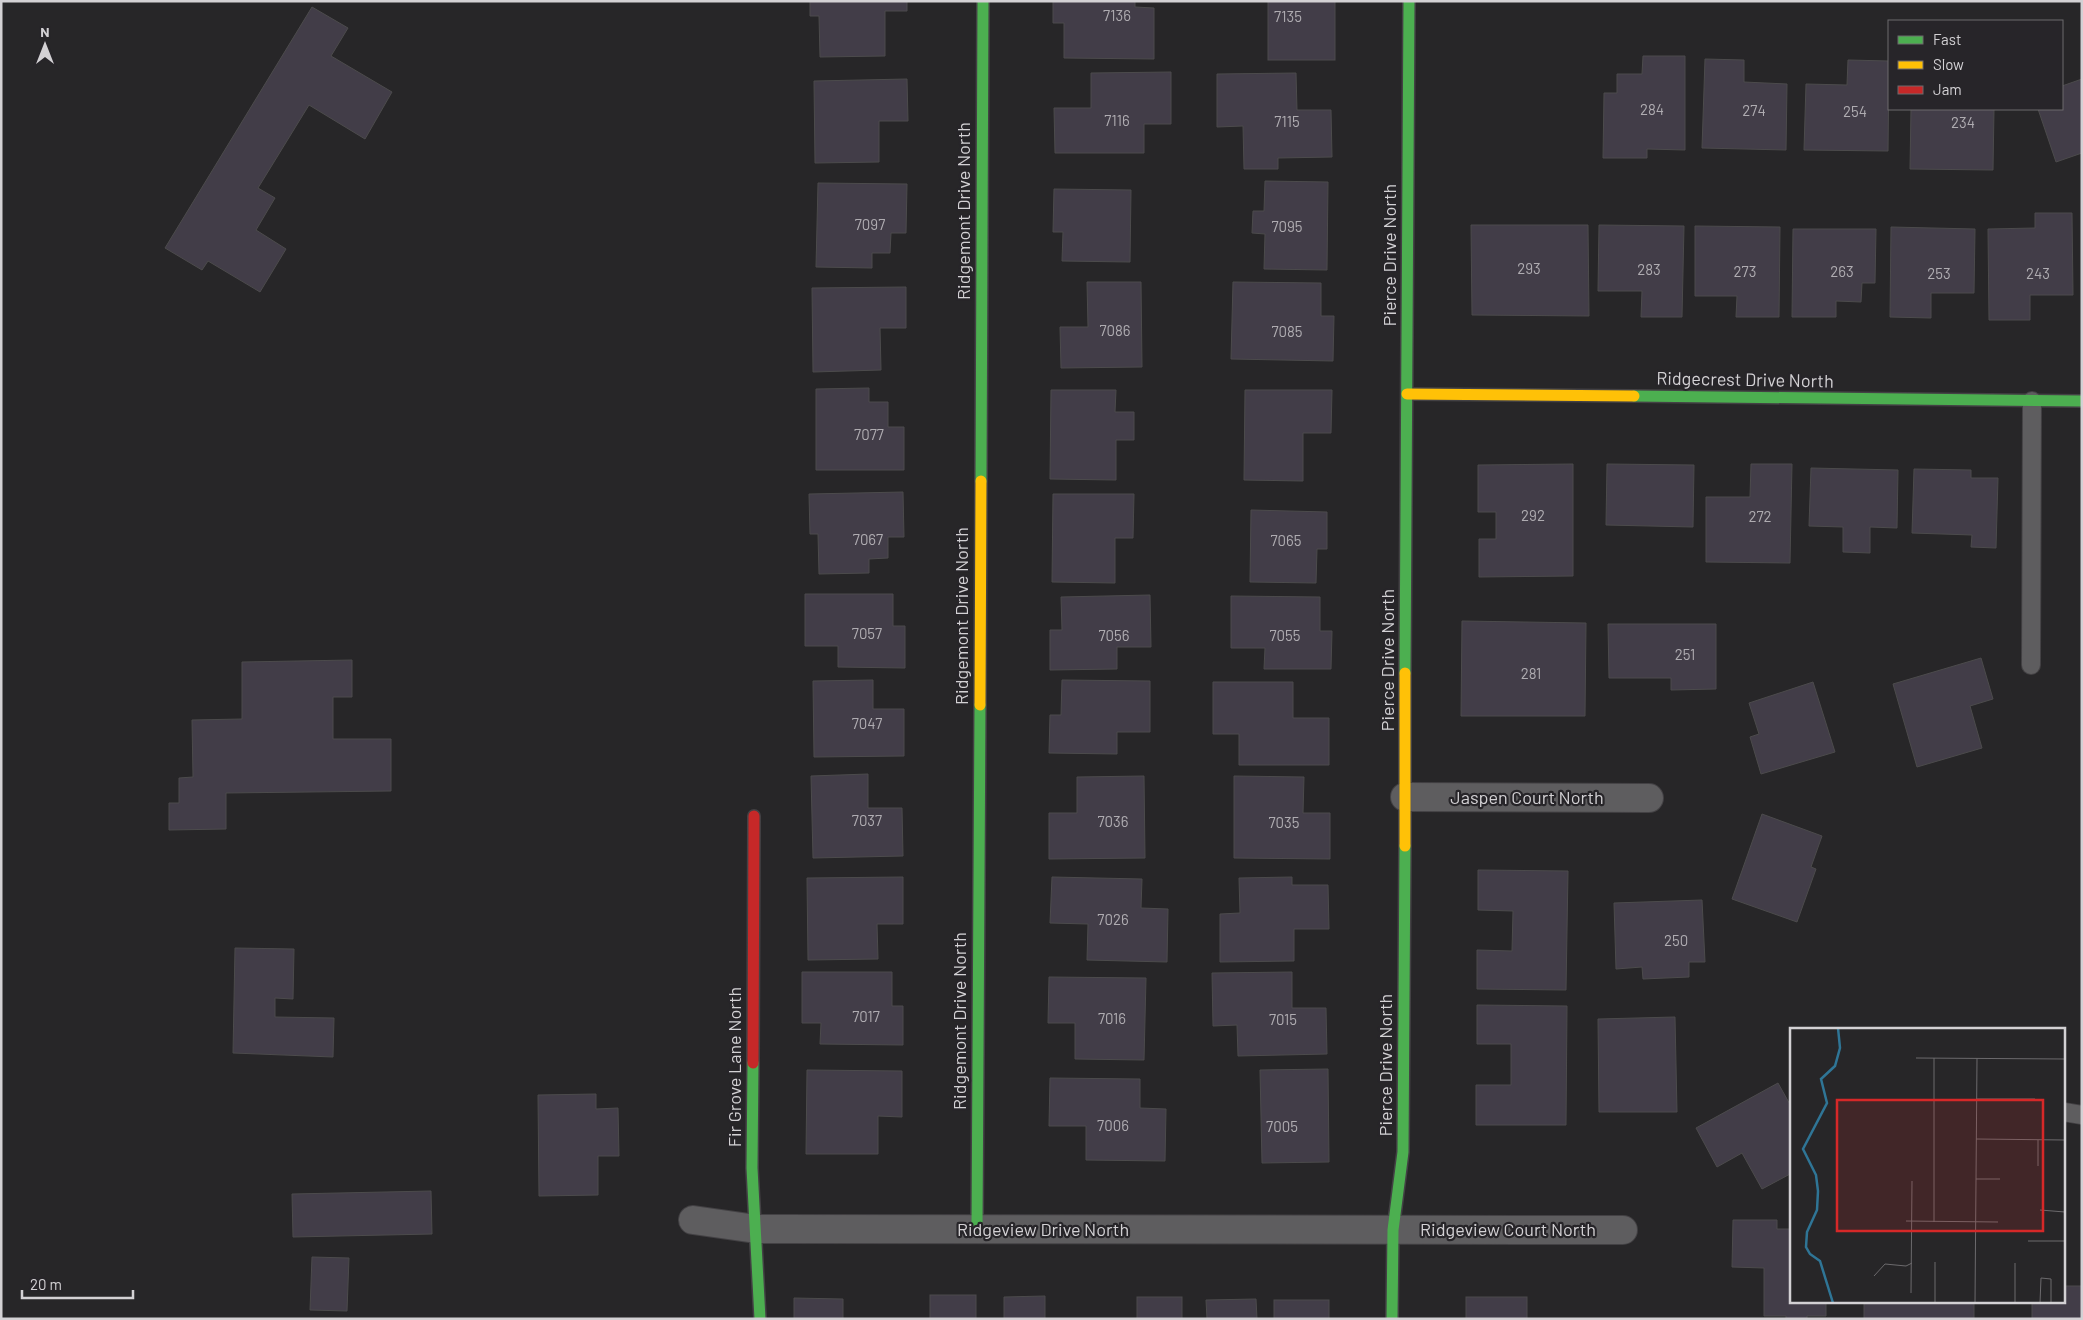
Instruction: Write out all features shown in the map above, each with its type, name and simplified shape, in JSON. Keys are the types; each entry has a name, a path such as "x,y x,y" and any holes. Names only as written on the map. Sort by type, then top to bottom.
{"street":[{"name":"Ridgemont Drive North","path":"977,1230 983,1"},
{"name":"Pierce Drive North","path":"1392,1319 1393,1230 1403,1152 1409,1"},
{"name":"Ridgecrest Drive North","path":"1407,394 2082,401"},
{"name":"Jaspen Court North","path":"1405,797 1649,798"},
{"name":"Fir Grove Lane North","path":"754,816 752,1168 760,1319"},
{"name":"Ridgeview Drive North","path":"693,1220 756,1230 1393,1230"},
{"name":"Ridgeview Court North","path":"1393,1230 1623,1230"}],"lane":[{"path":"2030,665 2032,401"},
{"path":"2066,1112 2082,1115"}],"building":[{"path":"810,1 907,1 907,11 885,11 885,56 820,57 819,16 810,16"},
{"path":"1053,1 1135,1 1135,7 1154,8 1154,59 1064,58 1064,23 1053,23"},
{"path":"1268,1 1335,1 1335,60 1268,60"},
{"path":"312,7 348,28 331,56 392,92 365,139 309,105 258,188 275,198 256,230 286,249 260,292 208,261 202,270 165,248"},
{"path":"1643,56 1685,56 1685,150 1647,149 1647,158 1603,158 1604,93 1617,93 1617,74 1642,74"},
{"path":"1705,59 1744,60 1744,82 1787,84 1786,150 1702,148"},
{"path":"1848,60 1888,61 1888,151 1804,150 1806,84 1847,85"},
{"path":"1171,72 1171,124 1144,124 1144,153 1055,153 1054,108 1091,108 1091,73"},
{"path":"1296,73 1297,110 1331,110 1332,157 1278,158 1278,169 1244,169 1243,126 1217,127 1217,74"},
{"path":"907,79 908,121 879,121 879,162 815,163 814,81"},
{"path":"2082,79 2082,153 2056,162 2038,110 2063,110 2063,86"},
{"path":"1911,110 1994,110 1993,170 1910,169"},
{"path":"1265,181 1328,182 1327,270 1264,269 1265,234 1252,233 1253,211 1264,211"},
{"path":"818,183 907,184 906,233 891,233 890,253 872,253 872,268 816,267"},
{"path":"1054,189 1131,190 1130,262 1062,261 1063,232 1053,232"},
{"path":"2035,213 2072,213 2073,295 2030,295 2030,320 1989,320 1988,229 2035,228"},
{"path":"1471,225 1588,225 1589,316 1472,315"},
{"path":"1599,225 1684,226 1682,317 1641,317 1642,291 1598,291"},
{"path":"1695,226 1780,227 1779,317 1736,317 1737,296 1695,296"},
{"path":"1891,227 1975,229 1974,293 1931,293 1931,318 1890,317"},
{"path":"1793,229 1876,229 1875,283 1862,283 1861,302 1836,301 1836,317 1792,317"},
{"path":"1087,282 1141,282 1142,367 1061,368 1060,327 1088,327"},
{"path":"1233,282 1321,283 1321,316 1334,316 1333,361 1231,359"},
{"path":"906,287 906,328 880,328 881,370 813,372 812,288"},
{"path":"869,388 869,402 888,402 888,427 904,427 904,470 816,470 816,389"},
{"path":"1051,390 1116,390 1115,412 1134,412 1134,440 1116,440 1116,480 1050,479"},
{"path":"1245,390 1332,390 1331,433 1303,433 1303,481 1244,480"},
{"path":"1573,464 1573,576 1479,577 1479,539 1496,539 1496,512 1478,512 1478,465"},
{"path":"1607,464 1694,465 1693,527 1606,525"},
{"path":"1751,464 1792,464 1790,563 1706,562 1706,497 1750,497"},
{"path":"1811,468 1898,470 1897,528 1870,527 1870,553 1843,552 1843,527 1809,526"},
{"path":"1914,469 1971,470 1971,478 1998,478 1996,548 1971,547 1972,535 1912,533"},
{"path":"903,492 904,537 888,537 888,558 869,559 869,573 819,574 818,534 810,534 809,494"},
{"path":"1053,494 1134,494 1133,538 1115,538 1115,583 1052,582"},
{"path":"1251,510 1327,512 1327,549 1317,549 1316,583 1250,582"},
{"path":"805,594 893,594 893,626 905,626 905,668 838,667 838,646 805,646"},
{"path":"1150,595 1151,647 1117,647 1117,669 1050,670 1050,630 1062,630 1061,597"},
{"path":"1231,596 1320,597 1320,631 1332,631 1331,669 1264,669 1265,648 1231,648"},
{"path":"1462,621 1586,623 1585,716 1461,716"},
{"path":"1608,624 1716,624 1716,689 1671,690 1671,678 1609,678"},
{"path":"1981,658 1993,699 1970,706 1982,748 1917,767 1893,684"},
{"path":"352,660 352,697 333,697 333,739 391,739 391,791 226,793 226,829 169,830 169,803 179,803 179,778 193,777 192,720 242,719 242,662"},
{"path":"873,680 873,709 904,709 904,756 814,757 813,681"},
{"path":"1062,680 1150,681 1150,732 1117,732 1117,754 1049,753 1050,715 1061,715"},
{"path":"1213,682 1293,682 1293,718 1329,718 1329,765 1239,765 1239,734 1213,734"},
{"path":"1813,682 1835,752 1761,774 1750,737 1759,734 1749,703"},
{"path":"868,774 868,808 902,808 903,856 813,858 811,776"},
{"path":"1144,776 1145,858 1049,859 1049,813 1077,813 1077,777"},
{"path":"1234,776 1304,777 1303,813 1330,813 1330,859 1234,858"},
{"path":"1762,814 1822,836 1811,867 1816,869 1797,922 1732,899"},
{"path":"1478,870 1568,871 1566,990 1477,989 1477,950 1512,951 1513,911 1478,910"},
{"path":"903,877 903,924 877,924 878,959 808,960 807,878"},
{"path":"1052,877 1142,879 1141,908 1168,909 1167,962 1087,960 1088,924 1050,923"},
{"path":"1292,877 1292,885 1328,885 1329,929 1294,929 1294,961 1220,962 1220,914 1240,913 1239,878"},
{"path":"1702,900 1705,962 1689,962 1689,977 1643,979 1642,967 1616,969 1614,903"},
{"path":"235,948 294,949 293,999 275,998 275,1017 334,1018 333,1057 233,1053"},
{"path":"802,972 892,972 892,1006 903,1006 903,1045 820,1044 821,1023 802,1023"},
{"path":"1292,972 1292,1008 1326,1008 1327,1054 1238,1056 1237,1025 1213,1026 1212,973"},
{"path":"1049,977 1146,978 1144,1060 1075,1059 1075,1023 1048,1023"},
{"path":"1477,1005 1567,1006 1566,1125 1476,1125 1476,1085 1511,1085 1511,1044 1477,1044"},
{"path":"1675,1017 1677,1112 1599,1112 1598,1019"},
{"path":"1328,1069 1329,1162 1262,1163 1260,1070"},
{"path":"807,1070 902,1071 902,1117 878,1116 878,1154 806,1154"},
{"path":"1050,1078 1140,1079 1140,1108 1166,1109 1165,1161 1086,1160 1086,1126 1049,1126"},
{"path":"1778,1083 1790,1104 1790,1174 1762,1189 1742,1153 1717,1167 1696,1128"},
{"path":"596,1094 596,1109 618,1108 619,1156 598,1156 598,1195 539,1196 538,1095"},
{"path":"431,1191 432,1234 293,1237 292,1194"},
{"path":"1733,1220 1777,1220 1777,1229 1790,1229 1790,1302 1826,1302 1826,1316 1807,1316 1807,1319 1786,1319 1786,1316 1764,1316 1764,1268 1732,1267"},
{"path":"312,1257 349,1258 347,1311 310,1310"},
{"path":"2066,1286 2082,1286 2082,1319 2032,1319 2032,1302 2066,1302"},
{"path":"930,1295 976,1295 976,1319 930,1319"},
{"path":"1045,1296 1045,1319 1004,1319 1004,1297"},
{"path":"1137,1297 1182,1297 1182,1319 1137,1319"},
{"path":"1466,1297 1527,1297 1527,1319 1466,1319"},
{"path":"794,1298 843,1299 843,1319 794,1319"},
{"path":"1256,1299 1257,1319 1207,1319 1206,1300"},
{"path":"1274,1300 1329,1300 1329,1319 1274,1319"},
{"path":"1864,1302 1974,1302 1974,1319 1864,1319"}],"traffic: fast":[{"path":"981,481 983,1"},
{"path":"1405,673 1409,1"},
{"path":"1634,396 2082,401"},
{"path":"977,1230 980,705"},
{"path":"1392,1319 1393,1230 1403,1152 1405,846"},
{"path":"753,1063 752,1168 760,1319"}],"traffic: slow":[{"path":"1407,394 1634,396"},
{"path":"980,705 981,481"},
{"path":"1405,673 1405,846"}],"traffic: jam":[{"path":"753,1063 754,816"}]}
